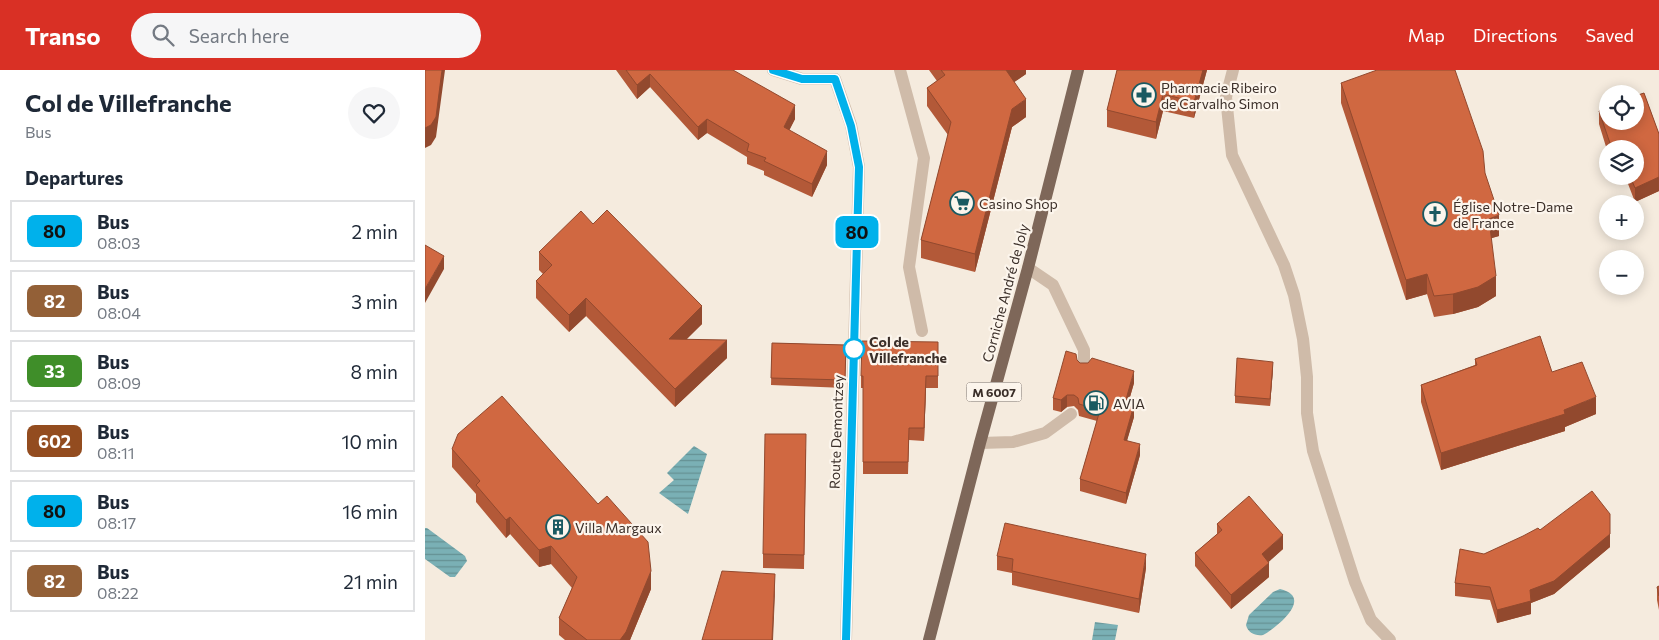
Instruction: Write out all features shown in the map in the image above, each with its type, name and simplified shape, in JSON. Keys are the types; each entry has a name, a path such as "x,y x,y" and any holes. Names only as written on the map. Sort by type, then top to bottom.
{"main road":[{"name":"Corniche André de Joly","path":"929,640 1028,268 1078,70"}],"street":[{"path":"773,70 802,79 837,75"},
{"path":"900,70 923,158 909,267 922,331"},
{"path":"1233,70 1226,97 1232,155 1284,265 1294,295 1303,339 1307,378 1307,413 1313,451 1355,582 1371,620 1390,640"},
{"name":"Route Demontzey","path":"837,75 851,126 859,167 846,640"},
{"path":"1028,268 1053,285 1084,350 1085,368"},
{"path":"980,443 1013,442 1045,433 1071,414"}],"water":[{"path":"694,446 707,454 688,514 659,493 674,480 667,473"},
{"path":"425,528 465,556 467,561 455,577 450,577 425,559"},
{"path":"1280,589 1290,593 1294,599 1289,612 1276,626 1263,635 1252,633 1246,625 1249,615 1273,592"},
{"path":"1095,622 1118,625 1115,640 1092,640"}],"building":[{"path":"425,70 442,70 436,117 431,125 425,128"},
{"path":"626,70 733,70 795,105 784,127 827,151 812,184 764,161 766,158 747,151 749,144 707,119 698,127 650,74 637,85"},
{"path":"941,70 1006,70 1026,99 1012,109 975,254 921,240 951,122 927,88 945,75"},
{"path":"1117,70 1203,70 1194,102 1163,94 1156,122 1107,110"},
{"name":"Église Notre-Dame de France","path":"1377,70 1455,70 1483,151 1485,173 1499,215 1489,219 1496,276 1478,287 1453,294 1434,296 1427,274 1406,280 1341,83"},
{"path":"1644,93 1659,134 1659,177 1644,184 1644,140 1609,140 1606,130 1644,130"},
{"path":"607,210 702,306 669,339 727,340 675,389 586,298 569,315 536,281 552,265 539,252 581,211 593,224"},
{"path":"425,245 444,256 425,289"},
{"path":"1540,336 1552,372 1582,362 1596,397 1564,410 1565,414 1441,453 1421,385 1477,365 1475,359"},
{"path":"862,341 938,342 938,376 926,376 924,428 909,428 908,462 863,462"},
{"path":"772,343 846,345 845,380 771,378"},
{"path":"1066,351 1076,354 1077,360 1080,363 1088,363 1092,358 1134,371 1125,403 1134,405 1124,440 1140,444 1126,493 1080,479 1100,410 1079,404 1078,398 1074,395 1067,395 1061,400 1053,398"},
{"path":"1237,358 1273,362 1270,399 1235,396"},
{"name":"Villa Margaux","path":"502,396 598,504 607,496 648,542 651,571 626,632 620,640 587,640 559,618 577,577 551,546 539,550 510,517 506,520 476,485 480,481 452,449 458,434"},
{"path":"765,434 806,434 804,555 763,554"},
{"path":"1592,491 1610,514 1610,534 1554,581 1530,590 1531,601 1497,610 1490,587 1455,583 1460,549 1484,554 1538,528 1540,530"},
{"path":"1249,496 1283,535 1262,554 1269,563 1231,595 1195,553 1222,530 1217,524"},
{"path":"1005,523 1146,554 1139,599 1012,571 1013,559 997,556"},
{"path":"722,571 775,574 772,640 702,640"}],"bus line":[{"name":"80","path":"773,70 802,79 835,79 851,126 859,167 846,640"}],"place":[{"name":"Pharmacie Ribeiro de Carvalho Simon","path":"1144,95"},
{"name":"Casino Shop","path":"962,203"},
{"name":"Église Notre-Dame de France","path":"1435,214"},
{"name":"Col de Villefranche","path":"854,349"},
{"name":"AVIA","path":"1096,403"},
{"name":"Villa Margaux","path":"558,527"}]}
